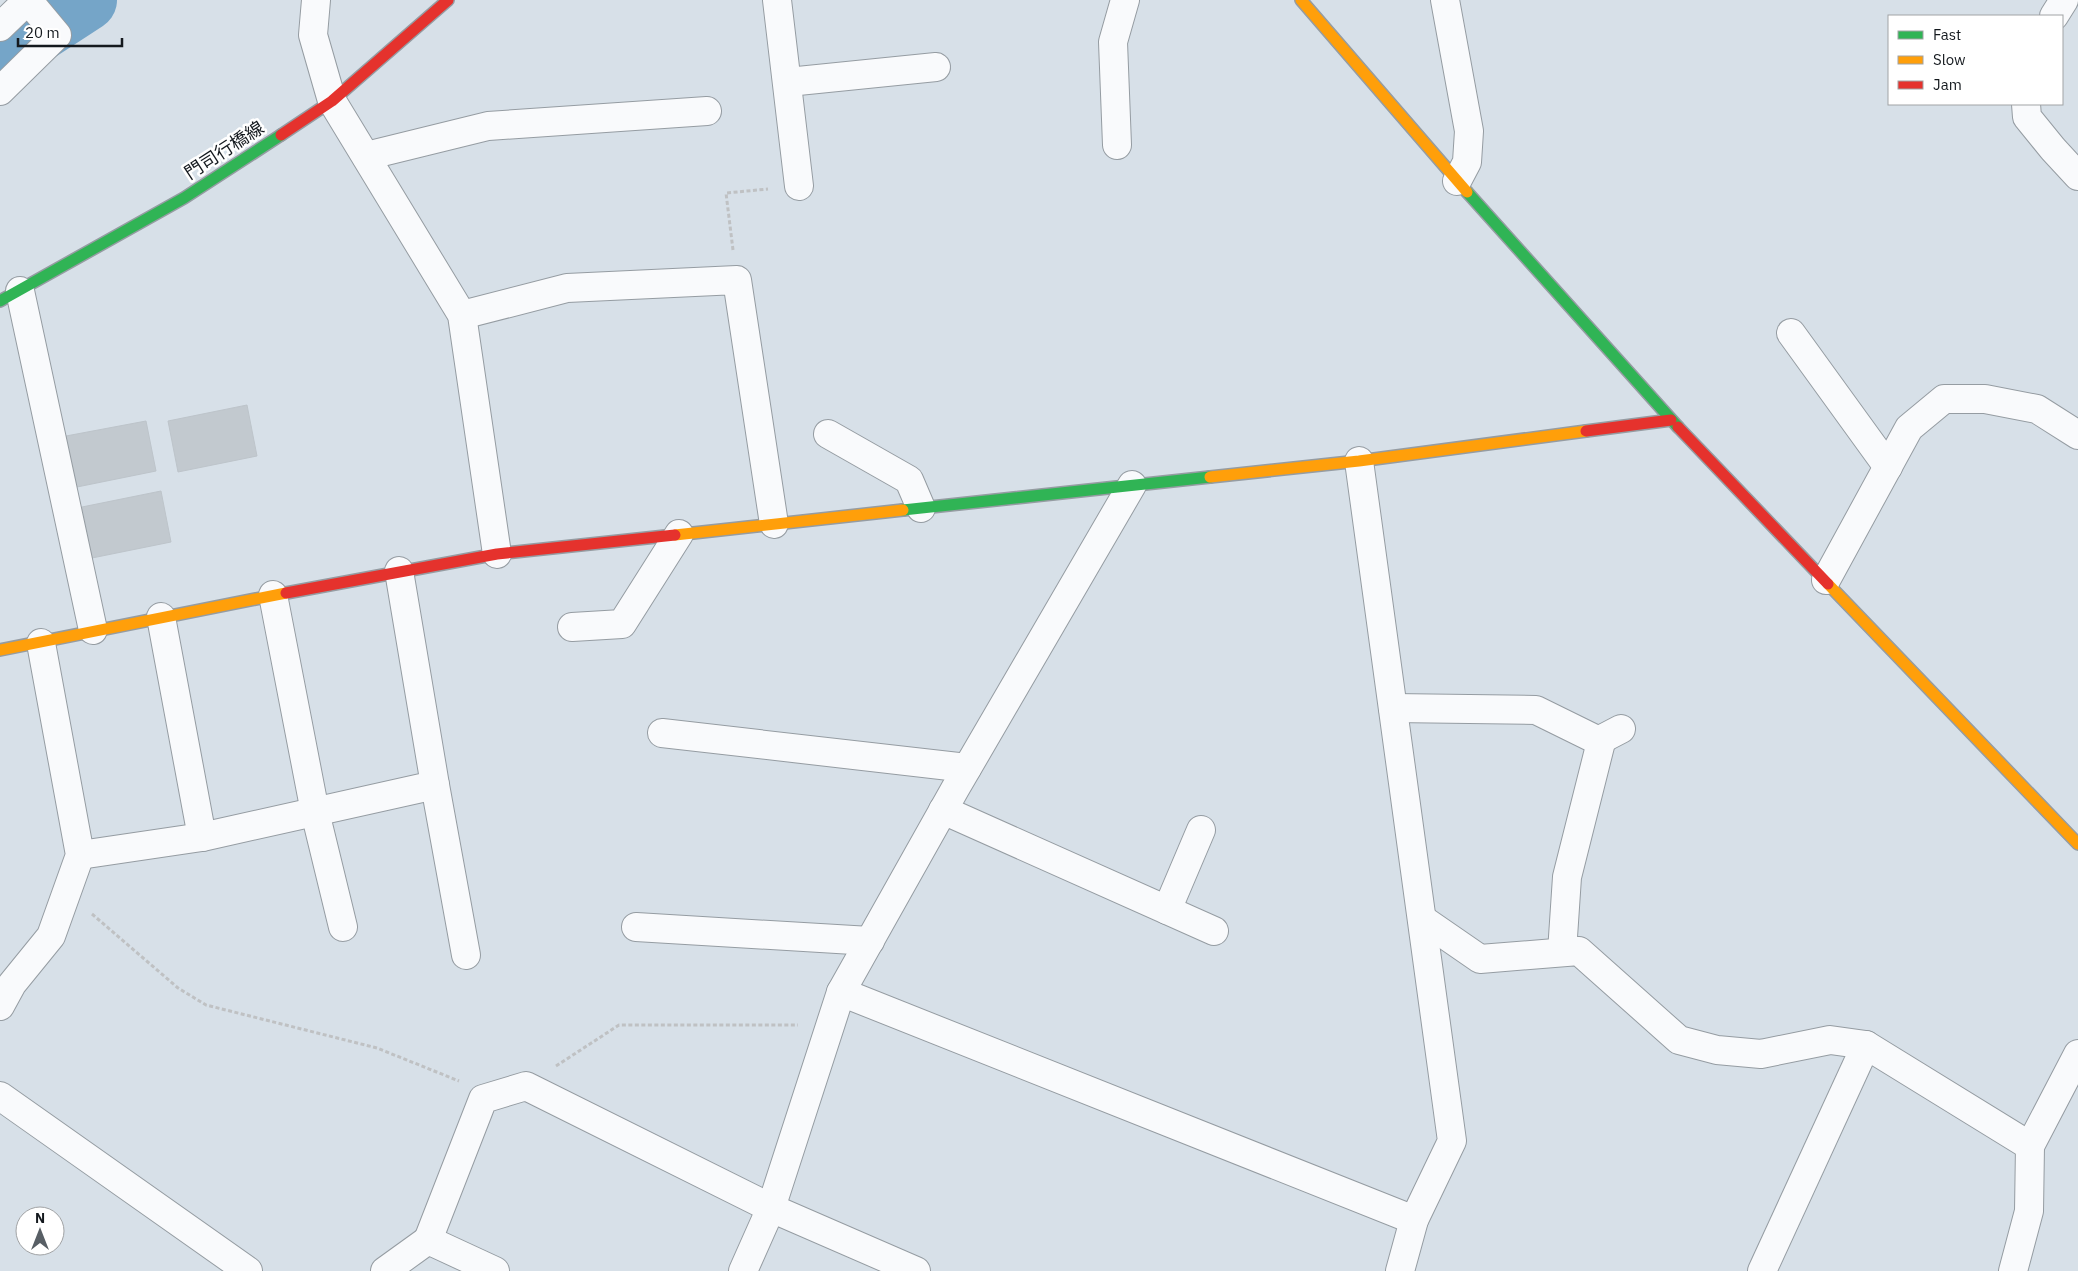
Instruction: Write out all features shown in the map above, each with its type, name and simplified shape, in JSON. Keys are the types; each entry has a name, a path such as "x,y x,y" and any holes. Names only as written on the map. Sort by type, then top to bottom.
{"street":[{"path":"316,0 313,35 332,101 462,315 497,554"},
{"name":"門司行橋線","path":"10,296 184,198 332,101 448,0"},
{"path":"777,0 799,186"},
{"path":"1118,145 1113,42 1125,0"},
{"path":"1301,0 1457,181 1671,420 2078,844"},
{"path":"1445,0 1469,132 1466,162 1457,181"},
{"path":"2055,15 2064,0"},
{"path":"0,27 29,2 57,35 0,91"},
{"path":"788,82 936,67"},
{"path":"2026,105 2027,117 2078,176"},
{"path":"366,156 488,126 707,111"},
{"path":"462,315 567,288 736,280 774,524"},
{"path":"10,296 93,630"},
{"path":"1792,333 1888,467"},
{"path":"1826,580 1909,428 1944,399 1985,399 2037,409 2078,435"},
{"path":"0,650 273,595 497,554 1359,461 1671,420"},
{"path":"828,434 909,480 921,508"},
{"path":"1359,461 1452,1141 1414,1220 1400,1271"},
{"path":"742,1271 771,1208 841,992 967,768 1132,485"},
{"path":"572,627 622,624 679,534"},
{"path":"398,571 466,955"},
{"path":"273,595 314,812 343,927"},
{"path":"161,617 202,837"},
{"path":"0,1006 12,984 51,936 80,855 41,643"},
{"path":"1393,708 1536,710 1610,735 1601,742 1567,877 1562,952"},
{"path":"662,733 967,768"},
{"path":"80,855 202,837 435,785"},
{"path":"943,810 1214,931"},
{"path":"1167,910 1202,830"},
{"path":"1422,919 1480,960 1579,951 1679,1040 1717,1050 1761,1054 1830,1040 1866,1045 2030,1146"},
{"path":"636,927 870,941"},
{"path":"841,992 1414,1220"},
{"path":"1762,1271 1866,1045"},
{"path":"2013,1271 2029,1211 2030,1146 2078,1054"},
{"path":"385,1271 428,1240 483,1100 526,1086 771,1208 916,1271"},
{"path":"0,1096 248,1271"},
{"path":"428,1240 496,1271"}],"path":[{"path":"736,280 726,193 799,186"},
{"path":"66,892 178,988 206,1005 377,1048 496,1096"},
{"path":"526,1086 619,1025 831,1025"}],"building":[{"path":"247,405 257,456 178,472 168,421"},
{"path":"146,421 156,471 77,487 66,436"},
{"path":"161,491 171,542 92,558 82,507"}],"waterway":[{"path":"0,56 86,0"}],"traffic: fast":[{"path":"0,301 184,198 281,135"},
{"path":"1467,192 1678,427"},
{"path":"903,510 1210,477"}],"traffic: slow":[{"path":"1301,0 1467,192"},
{"path":"1210,477 1359,461 1586,431"},
{"path":"675,535 903,510"},
{"path":"1828,584 2078,844"},
{"path":"0,650 286,593"}],"traffic: jam":[{"path":"281,135 332,101 448,0"},
{"path":"1586,431 1671,420"},
{"path":"1678,427 1828,584"},
{"path":"286,593 497,554 675,535"}]}
